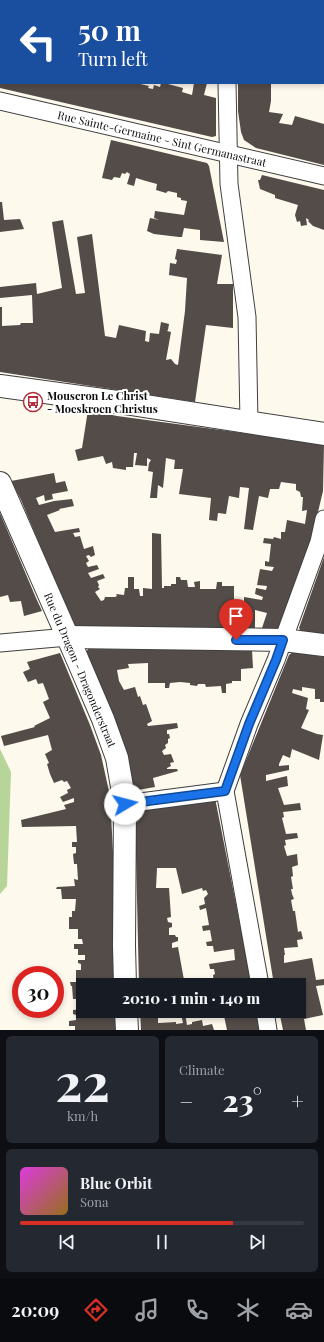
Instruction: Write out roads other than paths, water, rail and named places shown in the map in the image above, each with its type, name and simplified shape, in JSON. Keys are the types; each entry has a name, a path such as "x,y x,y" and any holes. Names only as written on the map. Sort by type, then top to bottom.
{"street":[{"path":"227,84 229,184 247,317 248,422"},
{"name":"Rue Sainte-Germaine - Sint Germanastraat","path":"0,101 324,176"},
{"path":"0,386 132,404 324,434"},
{"name":"Rue du Dragon - Dragonderstraat","path":"0,483 103,719 114,752 125,804 125,978"},
{"path":"259,978 225,791 249,724 276,660 319,542 324,519"},
{"path":"0,643 68,637 283,640 324,645"},
{"path":"125,804 225,791"},
{"path":"126,1018 127,1030"},
{"path":"266,1018 268,1030"}],"place":[{"name":"Mouscron Le Christ - Moeskroen Christus","path":"33,402"}]}
